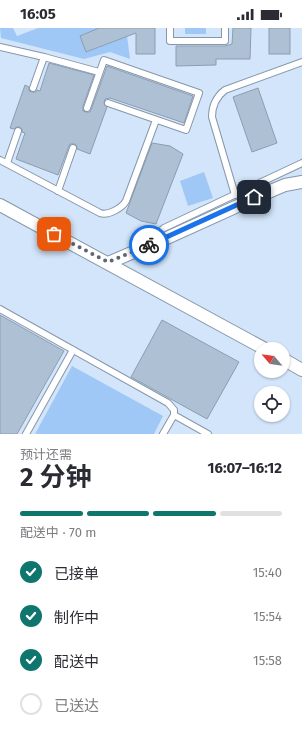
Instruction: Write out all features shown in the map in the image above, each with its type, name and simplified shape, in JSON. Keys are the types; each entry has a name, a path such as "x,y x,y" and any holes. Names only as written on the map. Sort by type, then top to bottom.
{"street":[{"path":"108,262 285,184 302,182"},
{"path":"0,205 108,262 254,343"},
{"path":"290,363 302,370"}],"lane":[{"path":"170,28 170,41 225,41 225,28"},
{"path":"0,47 99,72"},
{"path":"33,88 44,57"},
{"path":"87,108 104,60 199,93 186,130 108,103"},
{"path":"235,195 212,117 215,102 220,94 225,90 302,62"},
{"path":"0,160 104,214 121,206 126,201 156,120"},
{"path":"7,163 18,131"},
{"path":"58,191 73,148"},
{"path":"156,242 159,232 164,228 302,163"},
{"path":"0,309 168,403 174,410 174,415 163,434"},
{"path":"26,434 73,350"},
{"path":"174,415 208,434"}],"shaded area":[{"path":"0,28 13,28 17,36 38,28 126,28 130,59 110,52 84,59 1,38"},
{"path":"185,28 206,28 206,34 185,34"},
{"path":"204,172 213,198 188,206 180,181"},
{"path":"72,366 163,416 154,434 35,434"}],"building":[{"path":"99,28 155,28 155,54 136,54 136,33 86,52 80,36"},
{"path":"233,28 251,28 250,59 216,59 216,65 176,66 176,46 225,46 232,44"},
{"path":"269,28 290,28 290,54 269,54"},
{"path":"49,63 94,75 83,106 83,111 90,112 107,66 193,96 184,123 110,98 105,99 104,103 107,107 90,154 77,149 75,144 70,144 58,175 16,159 25,133 22,132 20,127 14,129 10,128 25,85 29,87 29,91 40,91"},
{"path":"258,88 277,143 252,152 233,97"},
{"path":"152,143 170,146 183,154 156,224 141,221 126,213"},
{"path":"0,315 64,351 17,434 0,434"},
{"path":"162,320 239,362 207,419 131,377"}],"way so far":[{"path":"54,234 108,262 149,245"}],"route":[{"path":"149,245 254,197"}]}
